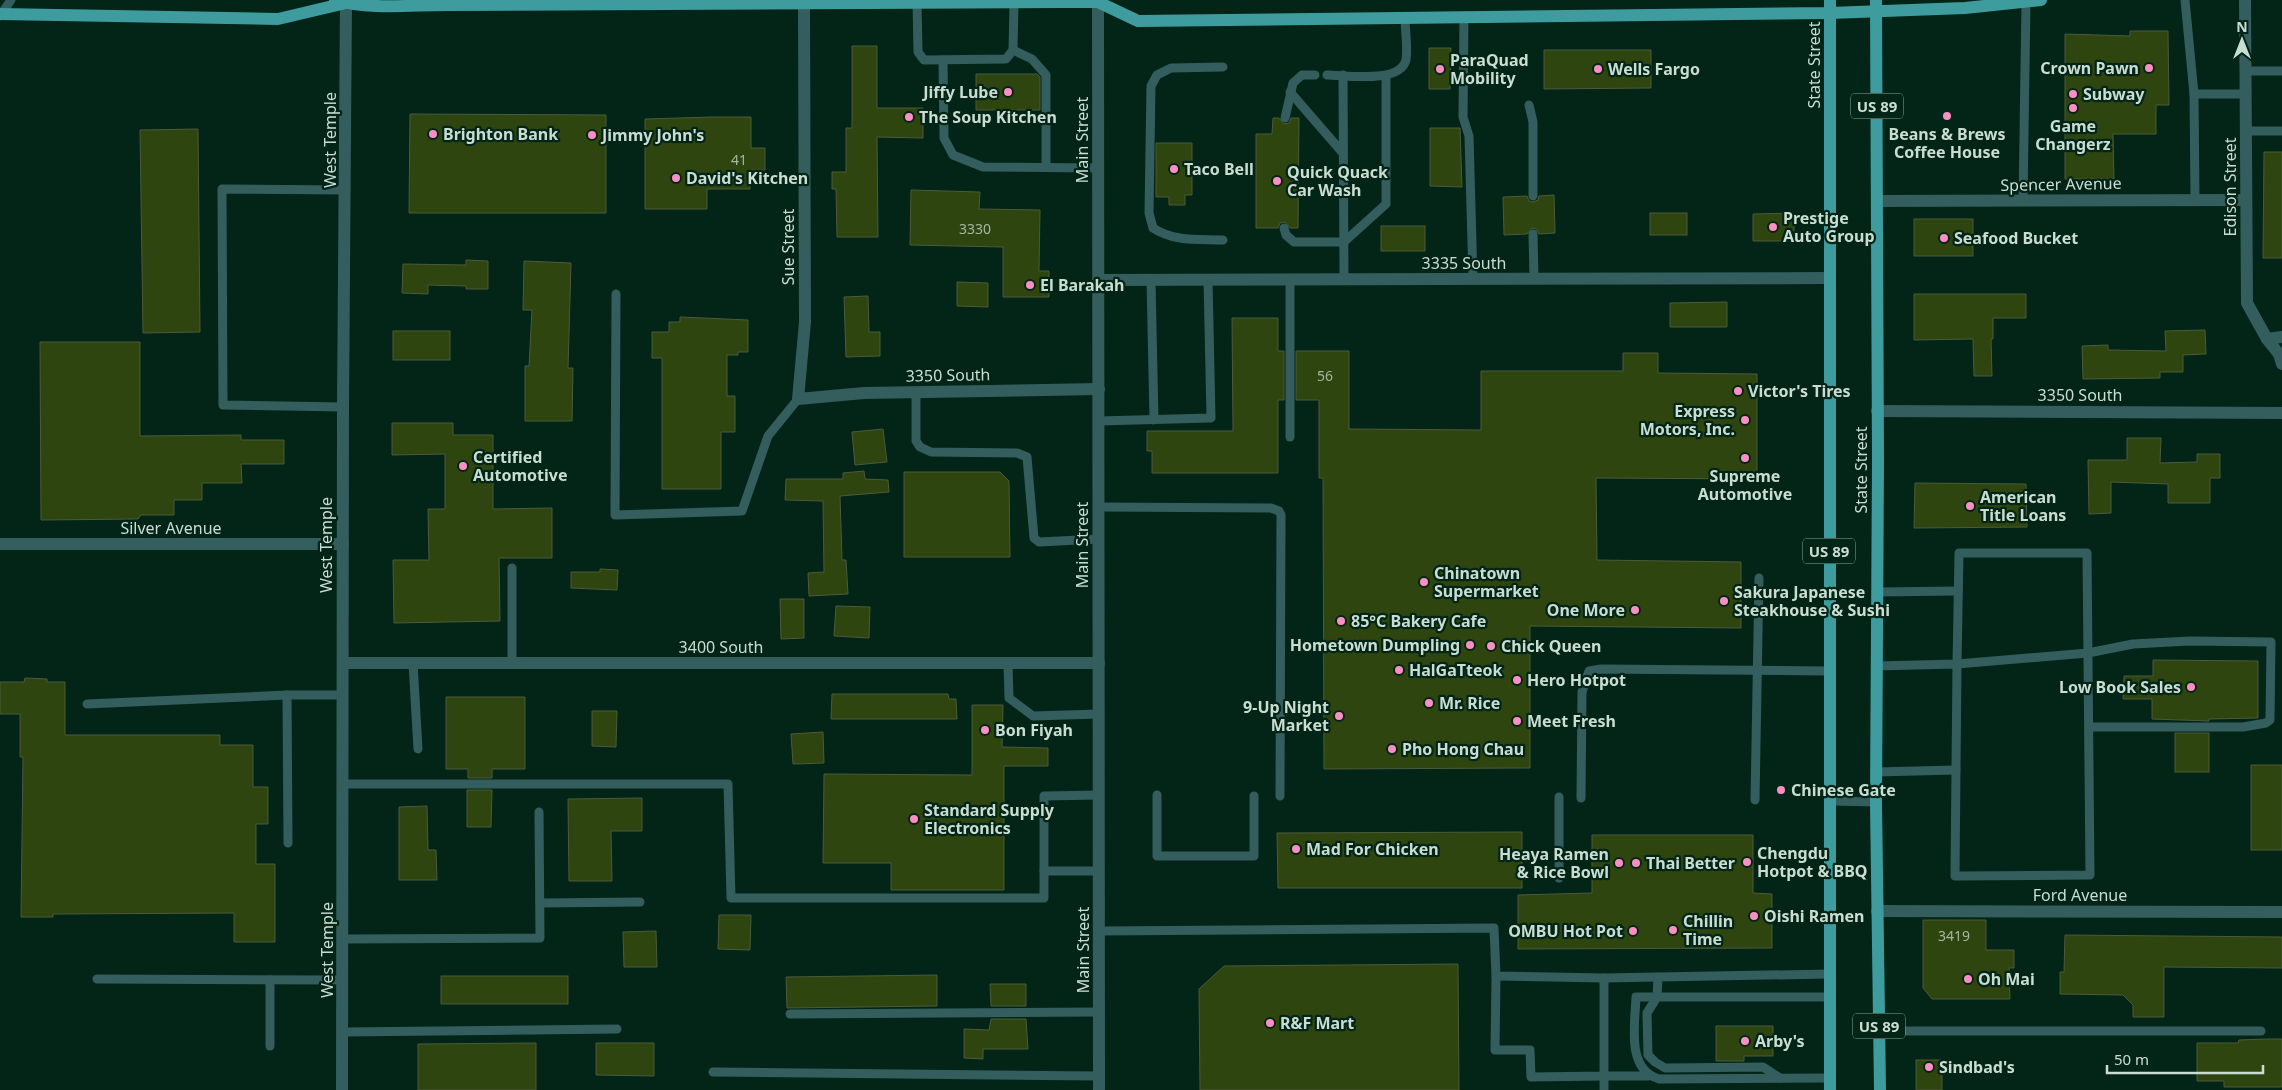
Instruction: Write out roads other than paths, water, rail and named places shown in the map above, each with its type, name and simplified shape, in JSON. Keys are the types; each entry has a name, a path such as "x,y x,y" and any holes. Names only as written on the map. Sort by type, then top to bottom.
{"main road":[{"path":"0,15 278,18 342,1 390,5 590,2 804,4 1099,1 1138,21 1464,16 1876,5 1965,8 2041,0"},
{"name":"State Street","path":"1876,5 1876,802 1880,1090"},
{"name":"State Street","path":"1830,6 1830,1084"}],"street":[{"name":"Edison Street","path":"2245,0 2246,303 2267,339 2279,354 2282,364"},
{"name":"West Temple","path":"342,1 346,190 343,408 344,784 342,1090"},
{"name":"Main Street","path":"1099,1 1099,1090"},
{"name":"Sue Street","path":"798,400 805,322 804,4"},
{"name":"Spencer Avenue","path":"1877,201 2246,200"},
{"name":"3335 South","path":"1098,280 1830,278"},
{"path":"2267,339 2282,337"},
{"name":"3350 South","path":"798,400 864,393 1099,389"},
{"name":"3350 South","path":"1877,411 2282,413"},
{"name":"Silver Avenue","path":"0,544 343,544"},
{"name":"3400 South","path":"343,663 1099,663"},
{"name":"Ford Avenue","path":"1877,911 2282,912"}],"lane":[{"path":"0,15 11,0"},
{"path":"2185,0 2194,94 2195,199"},
{"path":"917,3 918,52 924,60 1006,60 1013,50 1014,2"},
{"path":"2024,201 2026,2"},
{"path":"1464,16 1464,117 1469,136 1474,279"},
{"path":"1327,76 1386,76 1398,71 1406,61 1405,17"},
{"path":"1013,50 1032,60 1046,75 1046,168"},
{"path":"943,60 944,138 953,155 983,167 1098,168"},
{"path":"1223,68 1171,68 1157,75 1151,86 1150,213 1153,228 1164,236 1178,239 1223,240"},
{"path":"2245,71 2282,71"},
{"path":"1285,118 1293,84 1302,76 1315,76"},
{"path":"1343,76 1344,279"},
{"path":"1284,228 1286,235 1294,242 1344,242 1386,204 1386,76"},
{"path":"1290,92 1342,152"},
{"path":"2194,94 2245,94"},
{"path":"1529,105 1534,122 1534,196"},
{"path":"2246,131 2282,131"},
{"path":"343,408 223,405 222,189 346,190"},
{"path":"1533,234 1534,279"},
{"path":"1290,279 1290,437"},
{"path":"1151,280 1154,420"},
{"path":"1098,421 1211,418 1208,280"},
{"path":"616,294 615,515 742,511 768,436 798,400"},
{"path":"916,392 916,441 920,447 931,452 1017,453 1027,457 1034,538 1039,542 1099,539"},
{"path":"1098,508 1270,508 1279,511 1281,515 1280,796"},
{"path":"1959,553 2087,553 2090,875 1955,876 1958,591 1959,553"},
{"path":"512,568 512,664"},
{"path":"1755,800 1759,578"},
{"path":"1877,592 1958,591"},
{"path":"1876,666 1957,664 2088,653 2133,644 2190,641 2271,642 2270,720 2266,723 2243,727 2088,727"},
{"path":"413,663 418,750"},
{"path":"1008,664 1009,698 1033,716 1099,714"},
{"path":"1581,798 1582,692 1589,671 1601,669 1829,671"},
{"path":"87,704 287,695 343,695"},
{"path":"287,695 288,842"},
{"path":"1876,772 1956,770"},
{"path":"344,784 728,784 731,898 1044,898 1044,796 1099,795"},
{"path":"1157,795 1157,856 1254,856 1254,796"},
{"path":"1559,797 1559,878"},
{"path":"1829,800 1876,802"},
{"path":"343,939 540,938 539,812"},
{"path":"1044,871 1099,871"},
{"path":"540,903 640,902"},
{"path":"1099,931 1494,928 1496,976 1495,1050 1530,1050 1531,1077 1780,1078 1830,1084"},
{"path":"1496,976 1604,978 1830,974"},
{"path":"1658,977 1657,997 1647,1013 1648,1055 1655,1062 1665,1068 1763,1067 1780,1078"},
{"path":"1604,978 1604,1090"},
{"path":"97,979 343,980"},
{"path":"270,980 270,1046"},
{"path":"1648,1076 1642,1070 1637,1059 1636,997 1830,997"},
{"path":"790,1014 1099,1012"},
{"path":"343,1032 617,1029"},
{"path":"1880,1031 2261,1032"},
{"path":"713,1072 1099,1076"}],"place":[{"name":"Crown Pawn","path":"2149,68"},
{"name":"ParaQuad Mobility","path":"1440,69"},
{"name":"Wells Fargo","path":"1598,69"},
{"name":"Jiffy Lube","path":"1008,92"},
{"name":"Subway","path":"2073,94"},
{"name":"Game Changerz","path":"2073,108"},
{"name":"Beans & Brews Coffee House","path":"1947,116"},
{"name":"The Soup Kitchen","path":"909,117"},
{"name":"Brighton Bank","path":"433,134"},
{"name":"Jimmy John's","path":"592,135"},
{"name":"Taco Bell","path":"1174,169"},
{"name":"David's Kitchen","path":"676,178"},
{"name":"Quick Quack Car Wash","path":"1277,181"},
{"name":"Prestige Auto Group","path":"1773,227"},
{"name":"Seafood Bucket","path":"1944,238"},
{"name":"El Barakah","path":"1030,285"},
{"name":"Victor's Tires","path":"1738,391"},
{"name":"Express Motors, Inc.","path":"1745,420"},
{"name":"Supreme Automotive","path":"1745,458"},
{"name":"Certified Automotive","path":"463,466"},
{"name":"American Title Loans","path":"1970,506"},
{"name":"Chinatown Supermarket","path":"1424,582"},
{"name":"Sakura Japanese Steakhouse & Sushi","path":"1724,601"},
{"name":"One More","path":"1635,610"},
{"name":"85°C Bakery Cafe","path":"1341,621"},
{"name":"Hometown Dumpling","path":"1470,645"},
{"name":"Chick Queen","path":"1491,646"},
{"name":"HalGaTteok","path":"1399,670"},
{"name":"Hero Hotpot","path":"1517,680"},
{"name":"Low Book Sales","path":"2191,687"},
{"name":"Mr. Rice","path":"1429,703"},
{"name":"9-Up Night Market","path":"1339,716"},
{"name":"Meet Fresh","path":"1517,721"},
{"name":"Bon Fiyah","path":"985,730"},
{"name":"Pho Hong Chau","path":"1392,749"},
{"name":"Chinese Gate","path":"1781,790"},
{"name":"Standard Supply Electronics","path":"914,819"},
{"name":"Mad For Chicken","path":"1296,849"},
{"name":"Chengdu Hotpot & BBQ","path":"1747,862"},
{"name":"Heaya Ramen & Rice Bowl","path":"1619,863"},
{"name":"Thai Better","path":"1636,863"},
{"name":"Oishi Ramen","path":"1754,916"},
{"name":"Chillin Time","path":"1673,930"},
{"name":"OMBU Hot Pot","path":"1633,931"},
{"name":"Oh Mai","path":"1968,979"},
{"name":"R&F Mart","path":"1270,1023"},
{"name":"Arby's","path":"1745,1041"},
{"name":"Sindbad's","path":"1929,1067"}]}
